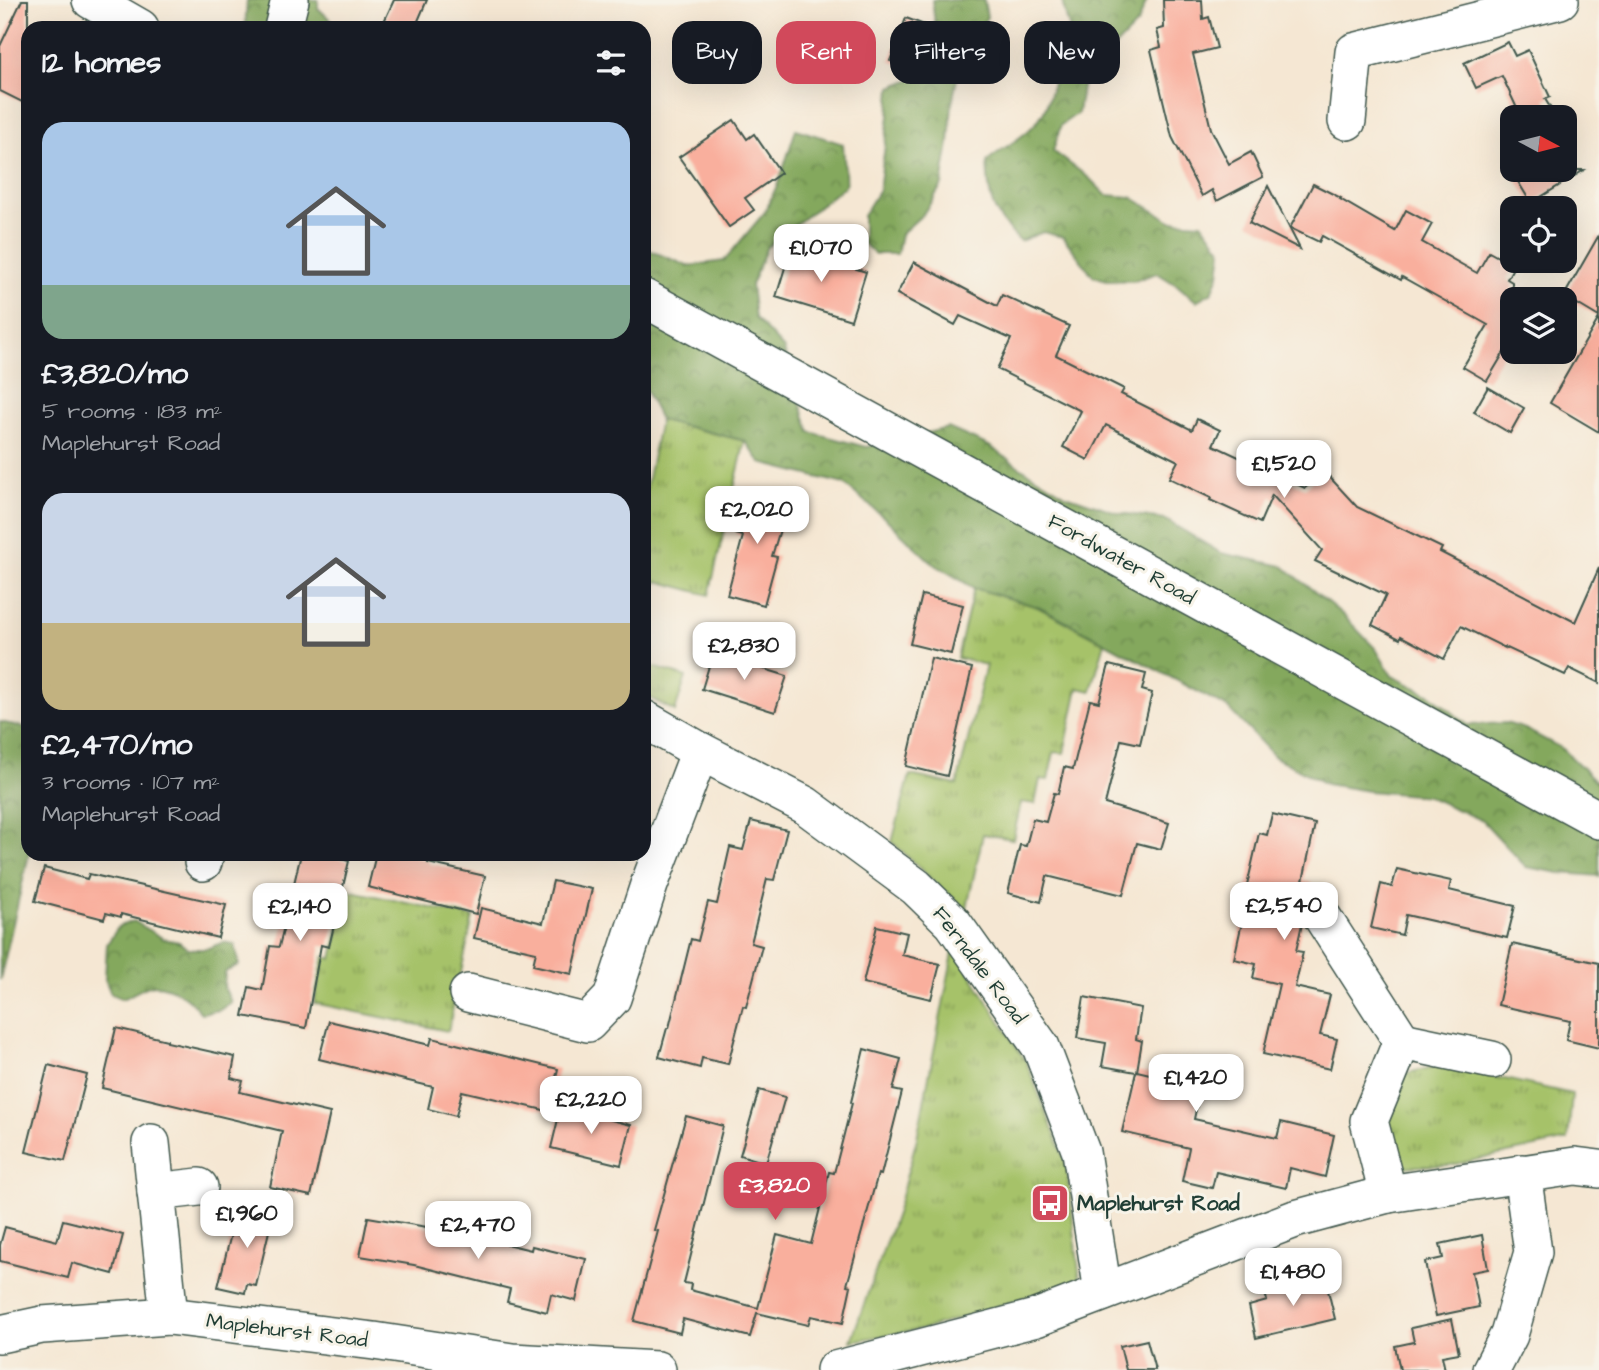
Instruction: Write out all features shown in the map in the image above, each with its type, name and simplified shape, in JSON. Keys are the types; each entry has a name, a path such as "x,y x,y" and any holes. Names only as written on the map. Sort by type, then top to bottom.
{"street":[{"path":"91,0 128,21"},
{"path":"285,21 290,0"},
{"path":"1347,121 1354,52 1560,0"},
{"name":"Fordwater Road","path":"651,302 1599,820"},
{"name":"Ferndale Road","path":"651,723 805,805 916,887 953,923 1041,1047 1081,1152 1103,1292"},
{"path":"468,993 588,1023 612,998 649,886 700,751"},
{"path":"1321,915 1402,1041 1492,1060"},
{"path":"1388,1194 1369,1121 1402,1041"},
{"path":"150,1143 169,1316"},
{"path":"835,1370 1036,1318 1295,1219 1388,1194 1575,1166 1599,1169"},
{"path":"1491,1370 1509,1335 1533,1252 1522,1173"},
{"path":"156,1192 199,1187"},
{"name":"Maplehurst Road","path":"0,1334 42,1325 169,1316 373,1356 657,1370"}],"green space":[{"path":"247,0 318,0 318,8 332,21 246,21"},
{"path":"932,0 984,0 987,17 984,21 935,21"},
{"path":"1062,0 1147,0 1138,23 1120,41 1120,21 1067,21"},
{"path":"899,84 956,84 942,185 923,214 901,234 897,254 875,254 863,243 863,216 879,190 891,87"},
{"path":"1053,84 1084,84 1078,113 1061,125 1053,151 1089,178 1106,195 1131,197 1171,221 1202,223 1222,250 1219,275 1212,292 1196,301 1157,273 1133,281 1106,280 1093,276 1063,237 1043,232 1020,241 1010,231 993,206 987,161 1028,131 1046,107"},
{"path":"796,129 843,144 846,185 767,247 751,285 755,318 784,349 810,432 866,447 948,428 989,446 1066,495 1119,513 1164,519 1221,553 1283,566 1342,614 1376,649 1392,676 1431,695 1468,725 1506,723 1525,729 1563,749 1599,784 1599,876 1526,867 1483,821 1427,796 1326,784 1275,757 1227,707 1038,607 974,588 932,563 844,484 761,463 745,441 660,420 651,401 651,251 688,266 724,261 765,212 780,179"},
{"path":"660,420 745,441 709,595 657,581 651,599 651,464"},
{"path":"974,588 1038,607 1105,642 1091,691 1078,688 1064,753 1054,752 1048,780 1040,779 1035,804 1021,802 1013,839 983,834 966,912 892,842 910,775 957,785 986,665 957,658"},
{"path":"651,666 686,677 675,711 651,699"},
{"path":"0,722 21,726 21,861 27,861 0,980"},
{"path":"347,890 473,917 448,1031 314,1003 324,957 332,959"},
{"path":"134,921 164,939 179,942 188,949 206,949 224,942 235,945 239,965 225,972 224,987 231,1002 220,1010 201,1013 168,987 146,987 123,999 111,994 105,979 107,944 119,926"},
{"path":"954,948 1026,1062 1066,1163 1080,1280 925,1329 851,1341 897,1211 917,1138"},
{"path":"1442,1065 1572,1094 1568,1140 1451,1165 1401,1167 1386,1118 1407,1073"}],"building":[{"path":"22,0 28,0 28,21 21,21 21,102 0,91 0,46"},
{"path":"394,0 427,0 418,21 384,21"},
{"path":"1163,0 1202,0 1203,19 1209,17 1217,48 1193,54 1211,129 1229,164 1251,152 1263,177 1217,201 1212,190 1202,196 1172,137 1151,50 1161,47 1157,30 1164,28"},
{"path":"1508,42 1515,56 1528,50 1550,97 1545,99 1549,105 1515,105 1502,76 1476,88 1464,63"},
{"path":"734,120 747,139 754,134 781,173 745,198 754,210 729,227 679,157"},
{"path":"1518,182 1565,182 1542,196 1527,196"},
{"path":"1313,184 1395,231 1406,210 1432,224 1422,242 1477,273 1489,252 1500,258 1500,273 1510,273 1507,279 1512,282 1512,287 1500,287 1500,359 1487,381 1463,367 1488,325 1322,236 1319,242 1290,228"},
{"path":"1268,186 1300,249 1249,223"},
{"path":"1599,235 1599,317 1577,304 1577,287 1569,287"},
{"path":"791,248 866,272 851,320 776,297"},
{"path":"914,262 997,306 1002,295 1069,326 1056,355 1124,389 1121,394 1192,430 1197,419 1220,430 1213,445 1305,488 1324,471 1357,507 1442,548 1440,552 1575,622 1599,568 1599,683 1569,668 1565,675 1461,626 1444,659 1401,636 1400,639 1372,625 1386,595 1315,561 1322,550 1272,495 1260,523 1169,478 1178,461 1106,425 1088,460 1063,447 1081,411 997,369 1011,339 960,316 955,325 897,294"},
{"path":"1599,318 1599,432 1550,403 1572,364 1577,364 1577,356"},
{"path":"1488,387 1524,408 1510,433 1474,412"},
{"path":"749,488 789,500 772,556 777,557 764,605 727,595 743,536 736,534"},
{"path":"922,595 963,605 951,654 910,644"},
{"path":"713,653 787,676 775,712 702,689"},
{"path":"931,658 972,668 947,776 906,766"},
{"path":"1109,665 1146,674 1142,690 1152,693 1140,744 1121,740 1105,804 1169,823 1161,849 1137,843 1123,895 1047,876 1041,902 1008,893 1020,845 1026,846 1033,819 1046,822 1054,793 1058,794 1064,767 1073,769 1090,700 1099,702"},
{"path":"1272,814 1315,824 1303,881 1312,883 1300,915 1302,924 1296,951 1303,952 1295,987 1330,995 1320,1035 1337,1039 1330,1069 1263,1054 1279,984 1253,978 1256,964 1234,959 1259,833 1267,835"},
{"path":"751,821 787,830 774,880 767,879 751,943 762,946 728,1064 702,1058 700,1068 659,1057 691,939 698,941 708,902 717,904 730,847 743,850"},
{"path":"299,861 349,861 329,947 321,945 306,1028 243,1016 249,987 262,990 270,946 279,947"},
{"path":"374,861 429,861 428,863 485,876 476,914 368,887"},
{"path":"44,868 87,879 89,874 226,905 218,938 121,914 121,917 106,913 104,919 35,901"},
{"path":"1397,869 1451,881 1449,890 1515,906 1507,938 1406,915 1402,935 1371,928 1381,884 1392,887"},
{"path":"553,881 592,889 572,974 533,965 536,952 474,938 481,908 543,923"},
{"path":"877,926 907,933 902,955 940,964 931,999 863,983"},
{"path":"1512,944 1599,963 1599,1048 1566,1040 1570,1021 1498,1005"},
{"path":"1084,997 1141,1008 1136,1039 1142,1041 1137,1071 1201,1086 1194,1119 1277,1138 1281,1122 1334,1135 1325,1177 1290,1168 1286,1188 1216,1172 1212,1188 1182,1181 1189,1148 1122,1132 1136,1072 1102,1066 1106,1043 1077,1038"},
{"path":"329,1021 430,1045 432,1038 558,1069 548,1111 462,1091 456,1116 428,1109 433,1087 319,1059"},
{"path":"116,1028 235,1057 231,1078 243,1081 240,1092 330,1113 311,1196 270,1187 282,1131 102,1088"},
{"path":"864,1049 901,1059 893,1090 902,1092 881,1175 878,1174 847,1285 851,1286 843,1323 811,1316 808,1325 757,1313 750,1337 683,1319 680,1333 634,1321 658,1231 654,1230 686,1116 723,1126 684,1283 691,1284 690,1290 758,1308 777,1235 811,1244 829,1172 834,1173"},
{"path":"48,1065 87,1075 65,1161 26,1152"},
{"path":"759,1090 785,1097 766,1163 740,1155"},
{"path":"561,1107 631,1125 621,1165 551,1148"},
{"path":"246,1203 274,1210 256,1286 247,1284 245,1293 218,1287 231,1234 238,1235"},
{"path":"368,1217 462,1233 531,1250 532,1246 586,1259 576,1301 551,1294 547,1312 507,1302 510,1289 414,1265 360,1256"},
{"path":"63,1220 123,1235 113,1274 72,1263 68,1278 0,1261 0,1245 5,1227 57,1241"},
{"path":"1482,1235 1488,1269 1472,1272 1479,1307 1436,1316 1425,1262 1443,1258 1440,1244"},
{"path":"1325,1278 1335,1319 1256,1338 1249,1306 1267,1301 1265,1292"},
{"path":"1452,1319 1459,1353 1442,1356 1445,1370 1400,1370 1395,1346 1414,1342 1411,1328"},
{"path":"1147,1340 1155,1370 1126,1370 1120,1346"}],"place":[{"name":"Maplehurst Road","path":"1050,1203"}]}
